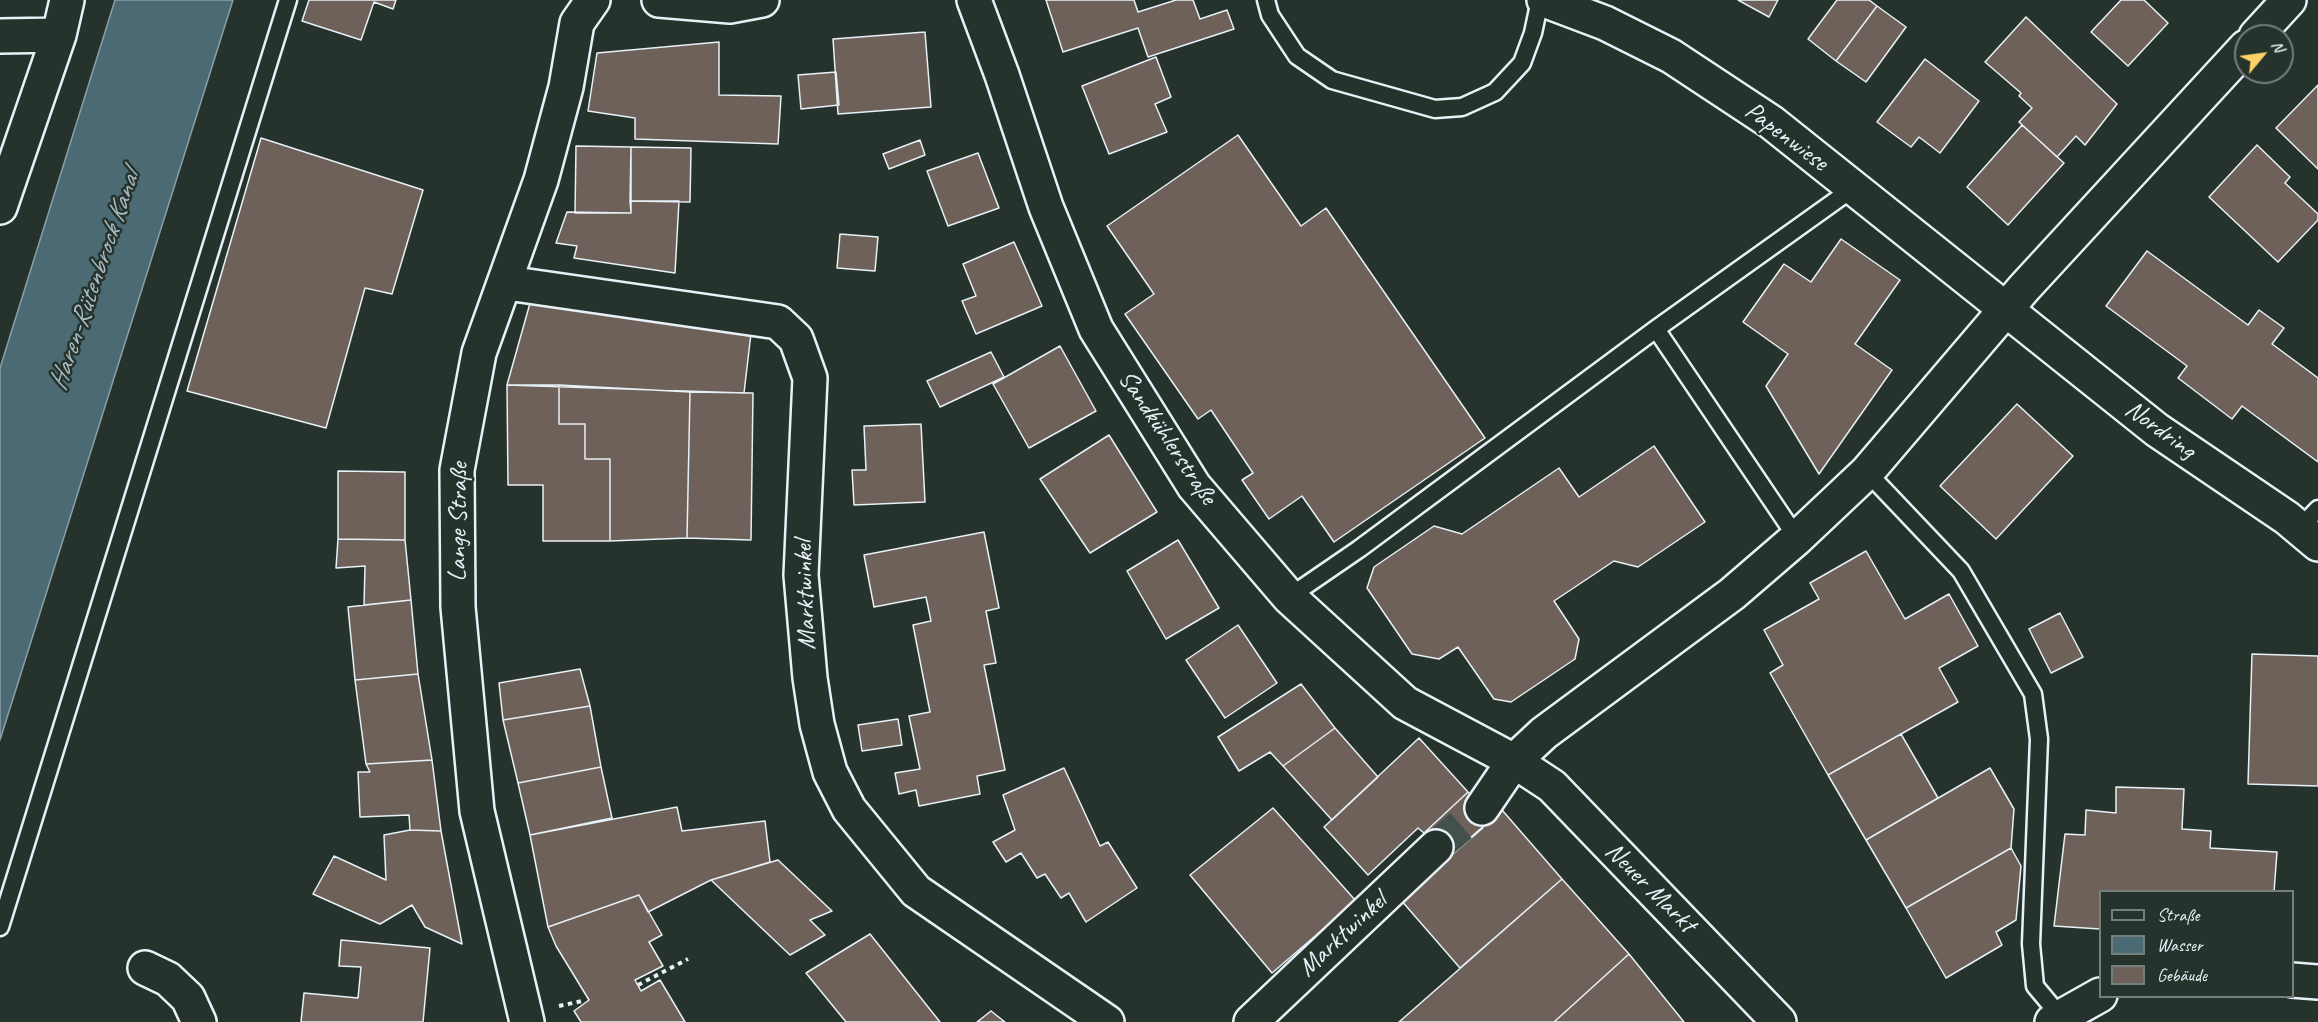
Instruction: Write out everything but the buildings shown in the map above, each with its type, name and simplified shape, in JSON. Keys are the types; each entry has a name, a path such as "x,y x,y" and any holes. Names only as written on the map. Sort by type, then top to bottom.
{"street":[{"path":"0,207 59,35 67,0"},
{"name":"Lange Straße","path":"527,1022 477,811 459,608 457,470 479,353 507,283 542,180 566,87 578,23 593,0"},
{"path":"659,0 730,6 762,0"},
{"name":"Sandkühlerstraße","path":"974,0 1002,75 1046,207 1096,329 1194,486 1289,597 1405,703 1514,761"},
{"name":"Papenwiese","path":"1542,0 1605,23 1671,56 1771,122 1852,189 2006,309"},
{"path":"2267,24 2289,0"},
{"path":"0,36 59,35"},
{"path":"1482,808 1514,761 1544,733 1732,594 1797,538 1867,472 2006,309 2234,60"},
{"name":"Marktwinkel","path":"507,283 778,322 796,339 810,378 801,575 810,678 817,724 830,772 849,809 916,891 1107,1022"},
{"name":"Nordring","path":"2006,309 2157,430 2312,527"},
{"name":"Neuer Markt","path":"1514,761 1552,786 1779,1022"},
{"name":"Marktwinkel","path":"1251,1022 1436,847"},
{"path":"145,968 168,979 188,998 199,1022"},
{"path":"2294,980 2318,982"},
{"path":"2056,1019 2099,996"}],"lane":[{"path":"0,927 288,0"},
{"path":"1266,0 1270,15 1297,56 1332,80 1435,109 1462,107 1495,92 1522,63 1542,0"},
{"path":"1289,597 1359,549 1656,329 1852,189"},
{"path":"1656,329 1797,538"},
{"path":"1867,472 1961,571 2032,694 2039,739 2031,944 2035,986 2056,1019"}],"path":[{"path":"638,985 688,958"}],"water":[{"name":"Haren-Rütenbrock Kanal","path":"115,0 233,0 0,740 0,368"}],"tunnel":[{"path":"1436,847 1482,808"}]}
